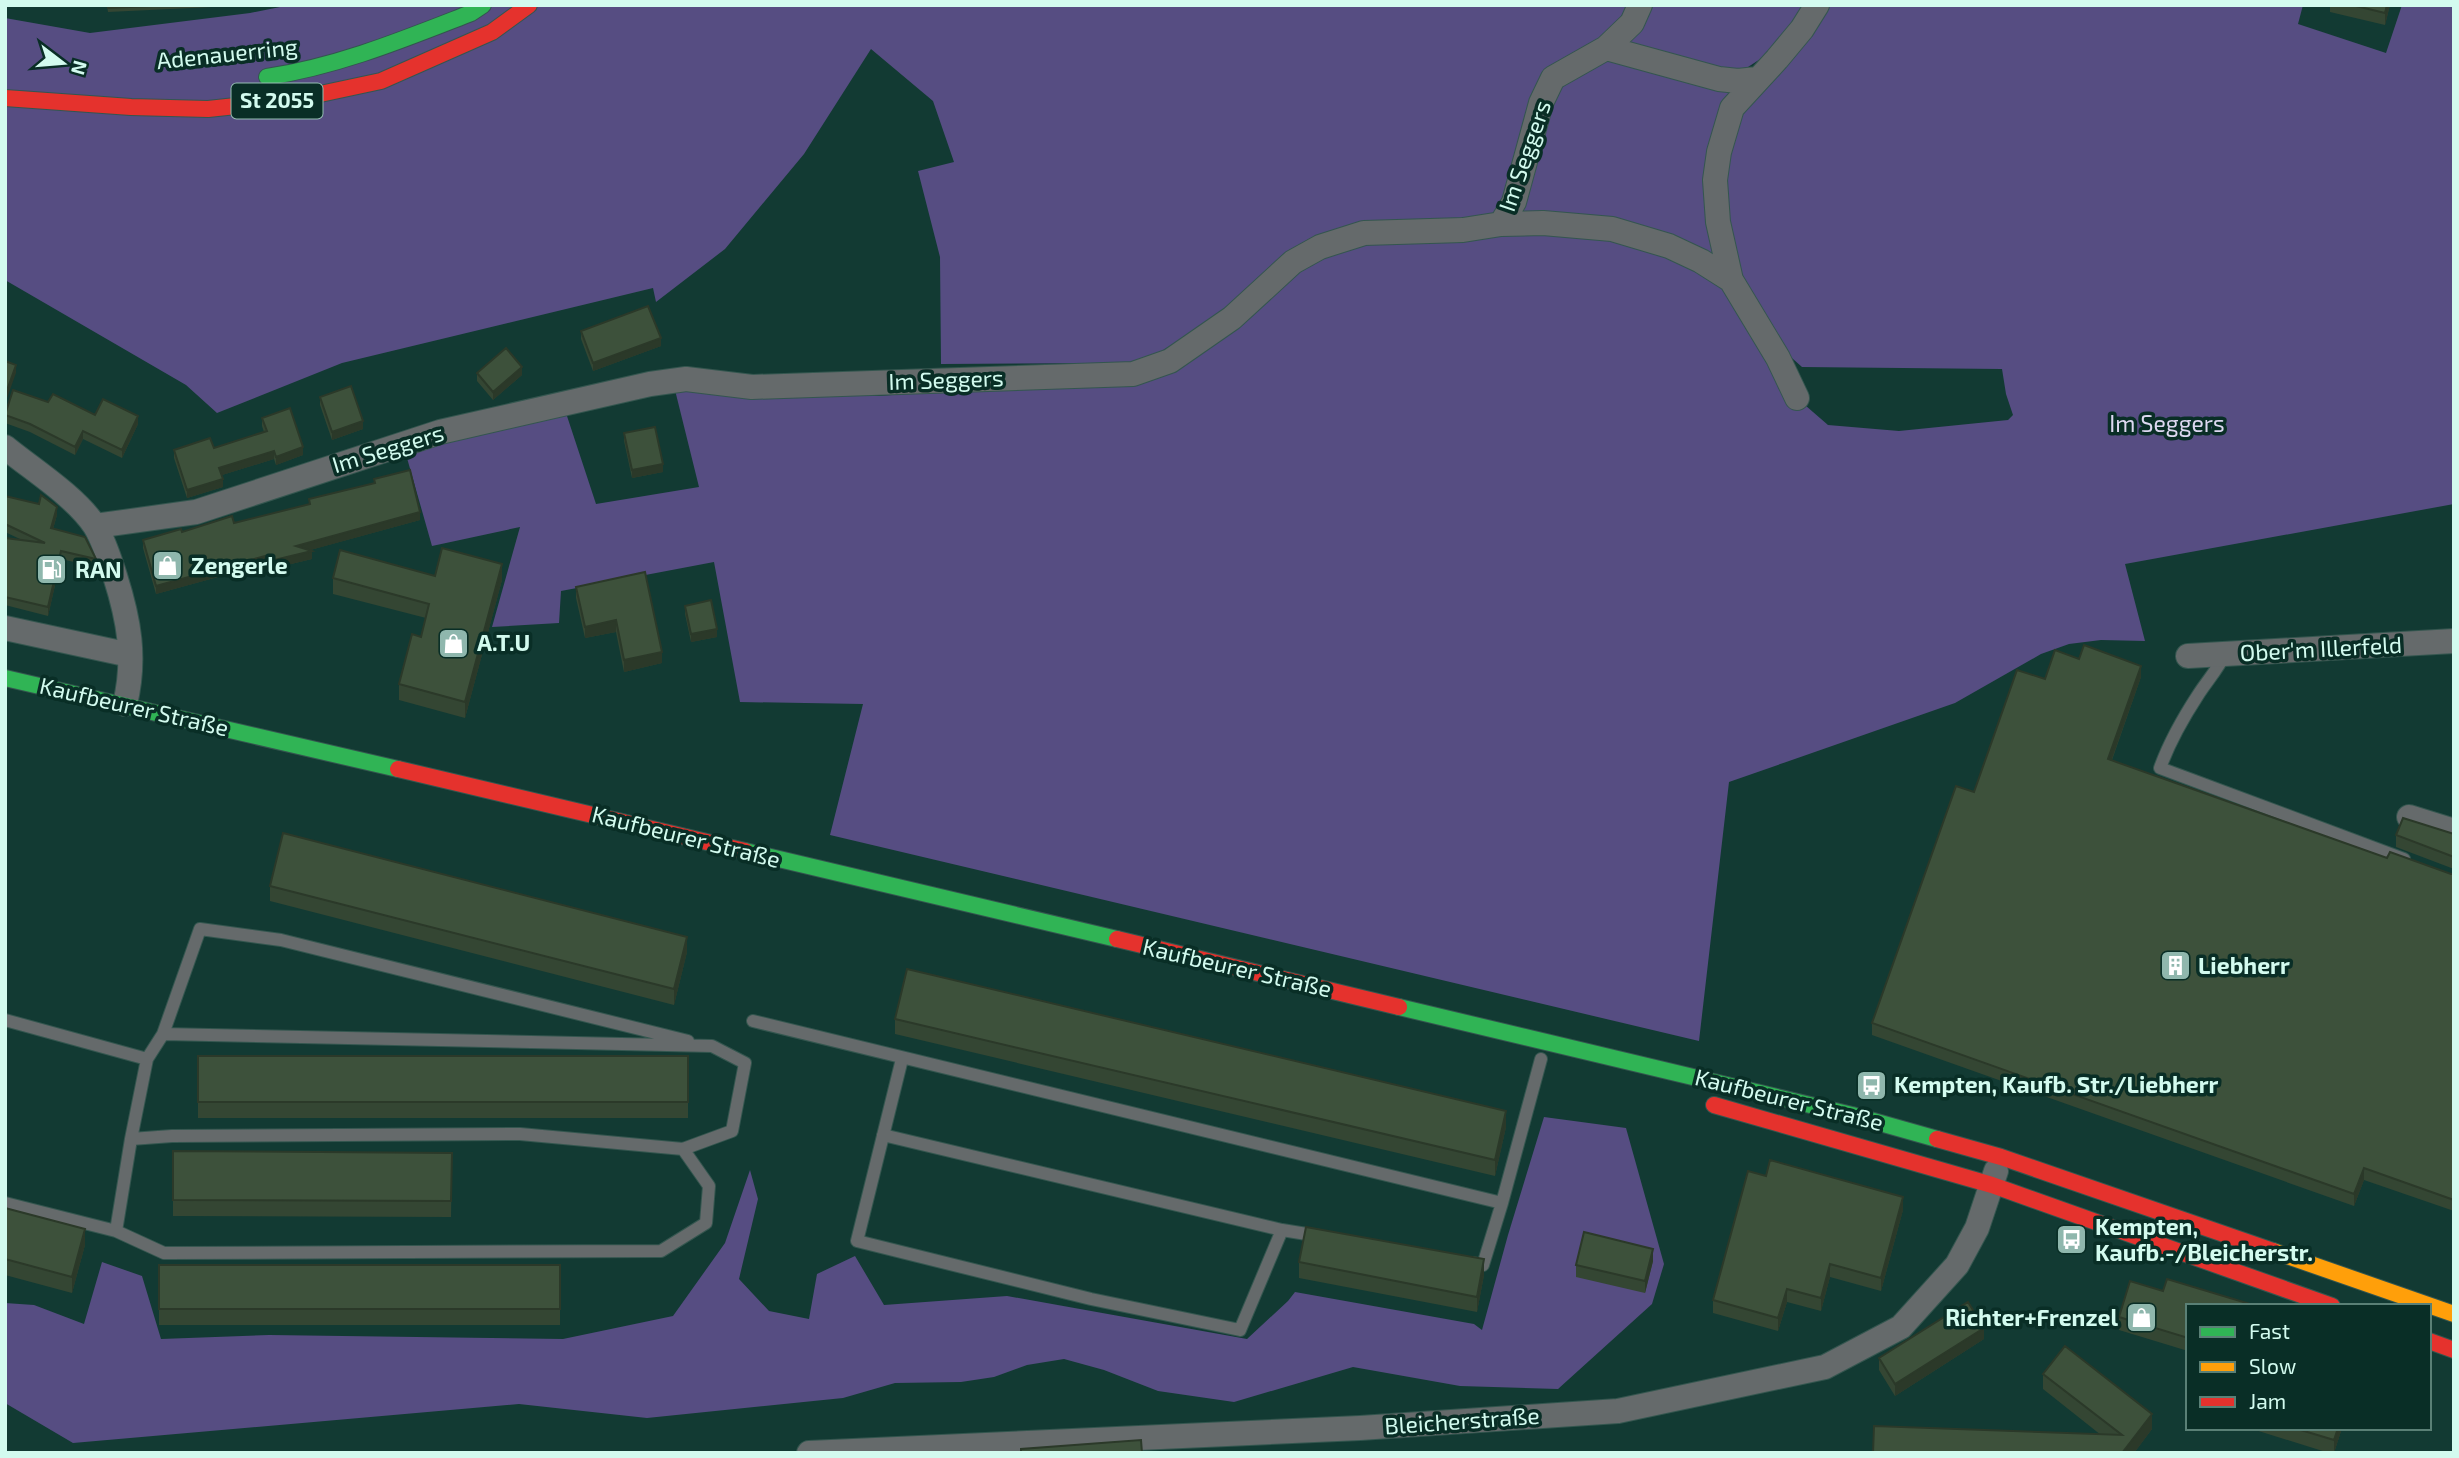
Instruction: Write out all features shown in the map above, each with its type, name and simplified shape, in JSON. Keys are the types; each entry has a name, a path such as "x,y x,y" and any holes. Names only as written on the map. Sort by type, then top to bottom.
{"main road":[{"name":"Adenauerring","path":"250,79 290,75 366,53 471,13 483,5"},
{"name":"Adenauerring","path":"5,98 131,107 208,109 292,100 381,81 492,32 529,5"},
{"name":"Kaufbeurer Straße","path":"5,678 125,704 1852,1115 2001,1157 2425,1304"},
{"name":"Kaufbeurer Straße","path":"1702,1101 1992,1185 2326,1304"},
{"name":"Kaufbeurer Straße","path":"2431,1306 2454,1314"},
{"path":"2431,1342 2454,1350"}],"street":[{"name":"Im Seggers","path":"94,526 196,512 440,432 650,384 686,379 766,386 1133,374 1170,361 1232,318 1293,262 1320,247 1364,233 1463,230 1501,223 1514,202 1521,182 1525,153 1541,103 1553,78 1606,48 1632,23 1640,5"},
{"path":"1797,398 1778,358 1731,280 1718,222 1715,180 1719,152 1732,108 1794,39 1817,5"},
{"path":"1606,48 1719,79 1757,79"},
{"path":"1501,223 1543,223 1612,229 1669,246 1701,261 1731,280"},
{"path":"5,447 69,499 94,526 108,555 128,620 131,676 125,704"},
{"path":"5,628 130,654"},
{"name":"Ober'm Illerfeld","path":"2188,656 2454,641"},
{"path":"2409,817 2454,831"},
{"name":"Bleicherstraße","path":"809,1453 1360,1428 1618,1411 1825,1367 1901,1327 1957,1265 1977,1228 2001,1157"}],"lane":[{"path":"2225,654 2215,674 2199,693 2179,727 2160,768 2415,864"},
{"path":"116,1231 131,1139 147,1059 163,1034 200,929 281,940 712,1046 745,1063 732,1131 683,1149 520,1134 173,1136 131,1139"},
{"path":"5,1020 147,1059"},
{"path":"753,1021 1502,1203"},
{"path":"163,1034 712,1046"},
{"path":"902,1059 856,1241 1091,1299 1240,1330 1282,1230"},
{"path":"1456,1260 1483,1265 1541,1059"},
{"path":"883,1135 1282,1230 1335,1239"},
{"path":"5,1203 116,1231 164,1252 661,1251 706,1223 709,1186 683,1149"}],"green space":[{"path":"290,5 1631,5 1598,43 1568,56 1495,216 1364,226 1160,352 1129,363 941,364 940,257 918,171 954,162 933,101 871,49 804,154 725,249 656,302 653,288 342,363 217,413 186,385 5,280 5,18 90,33 250,13"},
{"path":"1646,5 1807,5 1771,52 1748,67 1730,71 1631,49 1631,40"},
{"path":"1823,5 2303,5 2298,24 2386,53 2402,5 2454,5 2454,504 2125,564 2145,641 2101,640 2069,644 2041,654 1955,703 1729,782 1699,1041 830,835 863,704 740,702 714,562 561,591 559,623 492,627 520,527 432,546 405,451 565,410 596,504 699,487 674,386 879,396 1054,382 1133,381 1295,268 1353,243 1502,230 1609,236 1697,266 1730,295 1798,399 1828,425 1899,431 2008,420 2013,415 2002,369 1802,367 1784,351 1741,275 1728,222 1724,181 1739,110"},
{"path":"1616,59 1735,91 1720,255 1525,217 1521,208 1560,83 1604,61"},
{"path":"1544,1117 1626,1128 1664,1264 1652,1304 1558,1389 1460,1386 1353,1367 1234,1402 1158,1391 1104,1370 1064,1359 1027,1365 994,1377 961,1382 895,1383 843,1398 647,1418 519,1404 73,1443 5,1403 5,1303 34,1305 84,1324 102,1262 142,1276 161,1339 269,1335 563,1339 673,1316 725,1243 750,1170 758,1199 739,1279 769,1311 809,1319 817,1274 855,1256 884,1305 1007,1296 1247,1339 1295,1292 1474,1324 1482,1330"}],"building":[{"path":"108,5 174,5 108,8"},
{"path":"2352,5 2387,5 2385,13"},
{"path":"648,306 661,338 593,363 581,331"},
{"path":"506,348 522,367 493,392 477,373"},
{"path":"5,361 16,365 6,393 5,392"},
{"path":"351,386 363,421 332,432 320,397"},
{"path":"13,390 48,402 53,394 95,415 103,399 138,416 122,450 83,431 75,447 30,424 5,415"},
{"path":"290,408 303,447 276,457 274,451 219,468 223,479 187,490 174,450 210,438 214,448 267,431 262,418"},
{"path":"655,427 663,464 632,470 624,433"},
{"path":"410,470 420,512 296,546 312,551 266,562 265,556 156,586 143,540 181,529 182,532 232,516 234,523 310,504 309,499 375,483 374,479"},
{"path":"41,495 57,507 51,528 85,537 96,559 61,551 48,607 5,597 5,538 45,543 5,524 5,496 39,504"},
{"name":"A.T.U","path":"442,548 502,564 465,702 399,684 412,634 421,637 429,604 333,578 340,550 435,576"},
{"path":"645,572 662,652 624,660 616,620 585,627 576,587"},
{"path":"711,600 717,629 691,634 685,606"},
{"name":"Liebherr","path":"2084,645 2141,666 2108,759 2387,858 2390,852 2454,874 2454,1200 2364,1168 2354,1194 1872,1023 1956,786 1974,792 2017,670 2045,679 2055,650 2079,659"},
{"path":"2403,818 2454,834 2454,857 2396,835"},
{"path":"283,833 687,937 674,989 270,886"},
{"path":"907,969 1506,1111 1495,1160 895,1019"},
{"path":"198,1056 688,1056 688,1102 198,1102"},
{"path":"173,1151 452,1153 451,1201 173,1200"},
{"path":"1770,1160 1903,1197 1881,1278 1830,1264 1821,1298 1787,1289 1778,1318 1713,1300 1748,1171 1766,1176"},
{"path":"5,1208 85,1229 72,1277 5,1259"},
{"path":"1306,1227 1484,1259 1477,1297 1299,1262"},
{"path":"1584,1232 1653,1249 1645,1281 1576,1265"},
{"path":"159,1265 560,1265 560,1309 159,1309"},
{"path":"2167,1279 2250,1304 2186,1304 2186,1337 2119,1317 2130,1281 2163,1291"},
{"path":"1968,1302 1984,1328 1895,1384 1879,1358"},
{"path":"2065,1346 2152,1414 2122,1453 1873,1453 1874,1426 2122,1435 2043,1374"},
{"path":"2301,1430 2337,1430 2334,1440"},
{"path":"1141,1440 1142,1453 1021,1453 1021,1449"}],"traffic: fast":[{"path":"267,77 320,66 371,51 471,13 483,5"},
{"path":"5,678 398,769"},
{"path":"745,851 1117,939"},
{"path":"1399,1007 1852,1115 1937,1139"}],"traffic: slow":[{"path":"2273,1251 2425,1304"},
{"path":"2431,1306 2454,1314"}],"traffic: jam":[{"path":"5,98 131,107 208,109 292,100 381,81 492,32 529,5"},
{"path":"398,769 745,851"},
{"path":"1117,939 1399,1007"},
{"path":"1714,1105 1992,1185 2326,1304"},
{"path":"1937,1139 2001,1157 2273,1251"},
{"path":"2431,1342 2454,1350"}],"place":[{"name":"Zengerle","path":"168,566"},
{"name":"RAN","path":"52,570"},
{"name":"A.T.U","path":"454,643"},
{"name":"Liebherr","path":"2175,966"},
{"name":"Kempten, Kaufb. Str./Liebherr","path":"1871,1085"},
{"name":"Kempten, Kaufb.-/Bleicherstr.","path":"2072,1240"},
{"name":"Richter+Frenzel","path":"2141,1318"}]}
